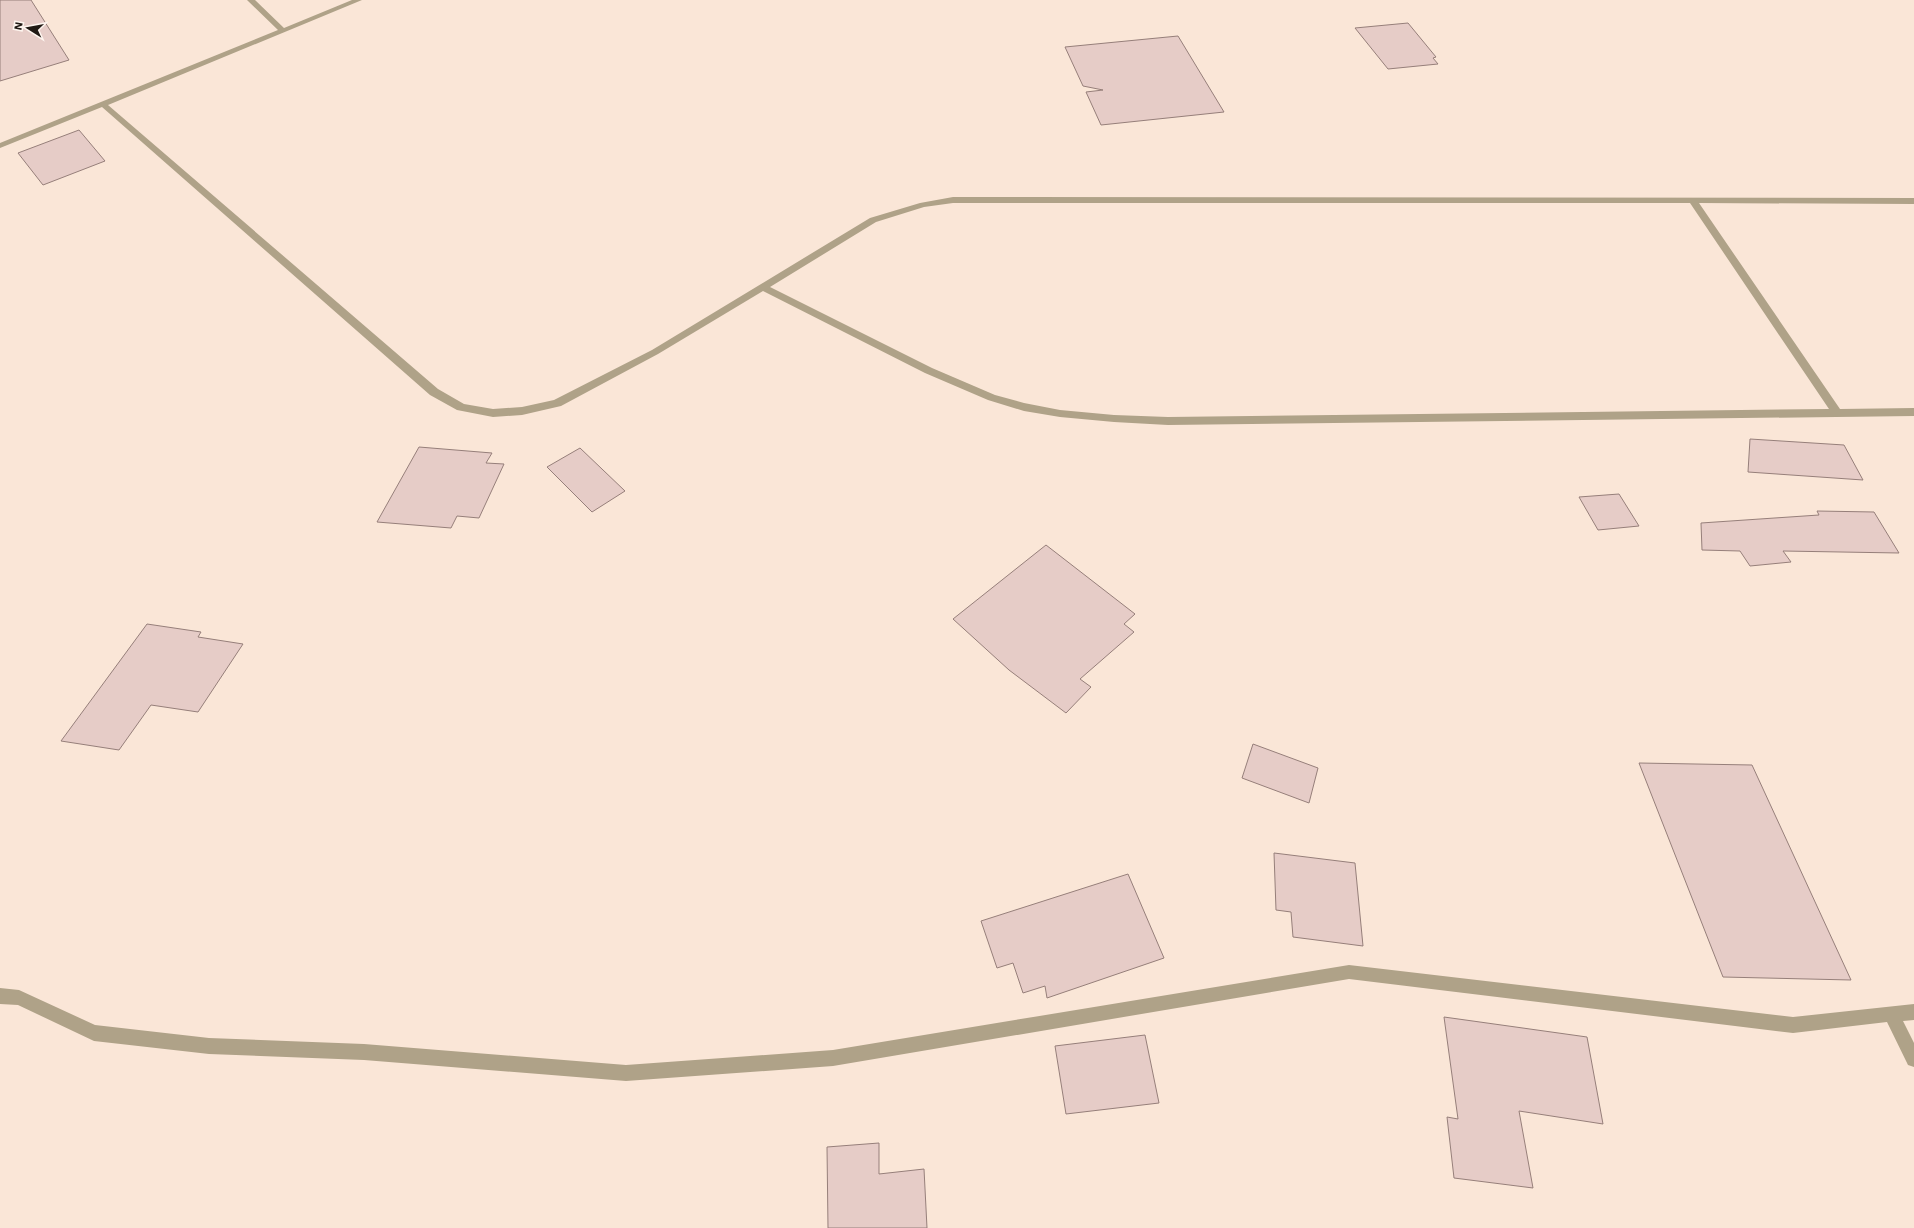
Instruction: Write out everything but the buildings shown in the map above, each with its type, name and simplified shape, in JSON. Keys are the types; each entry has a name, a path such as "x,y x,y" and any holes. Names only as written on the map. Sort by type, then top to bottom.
{"street":[{"path":"251,0 282,30"},
{"path":"0,146 358,0"},
{"path":"103,104 434,392 460,407 493,413 522,411 557,403 655,352 873,220 923,205 953,200 1914,201"},
{"path":"1692,200 1836,412"},
{"path":"763,286 941,376 980,393 1023,407 1111,420 1168,421 1914,412"},
{"path":"0,996 19,998 94,1033 209,1046 364,1052 626,1073 833,1058 1349,972 1793,1025 1914,1012"},
{"path":"1891,1014 1914,1059"}]}
